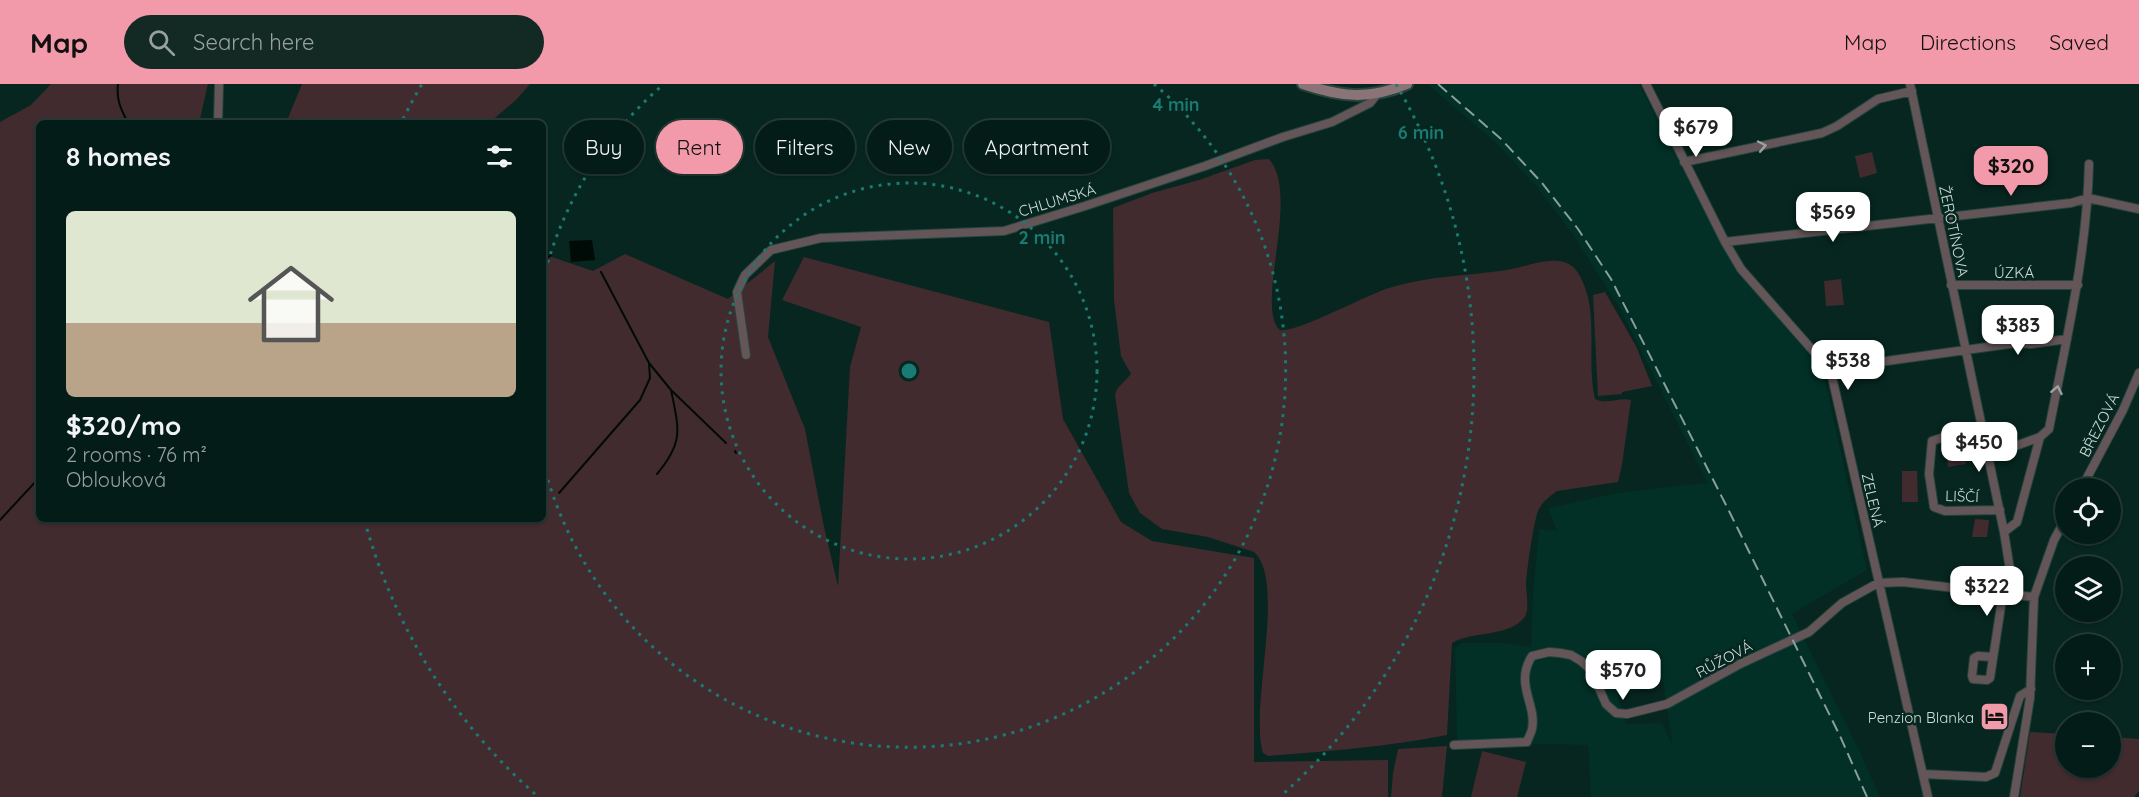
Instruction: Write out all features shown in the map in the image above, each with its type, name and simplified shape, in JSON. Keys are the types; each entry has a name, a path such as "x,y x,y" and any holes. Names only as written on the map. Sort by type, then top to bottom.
{"main road":[{"path":"1303,84 1341,95 1360,96 1407,84"}],"street":[{"path":"218,120 219,84"},
{"name":"ZELENÁ","path":"1646,84 1725,242 1742,269 1829,369 1928,797"},
{"path":"1684,162 1822,133 1837,126 1878,99 1911,87"},
{"name":"ŽEROTÍNOVA","path":"1911,87 2000,510 2014,595"},
{"name":"CHLUMSKÁ","path":"746,355 737,292 745,275 771,250 821,238 1004,231 1085,206 1332,122 1370,103 1378,93"},
{"path":"1988,456 2040,437 2049,429 2078,285 2088,198 2089,164"},
{"path":"1725,242 2071,203 2088,198 2139,209"},
{"name":"ÚZKÁ","path":"1951,285 2078,285"},
{"path":"1829,369 2016,343 2031,344 2067,339"},
{"name":"BŘEZOVÁ","path":"2087,478 2123,410 2139,373"},
{"name":"LIŠČÍ","path":"1982,431 1944,436 1932,441 1929,474 1934,507 1945,511 2000,510"},
{"path":"2004,532 2017,522 2040,437"},
{"path":"2014,797 2031,689 2034,597 2055,538"},
{"name":"RŮŽOVÁ","path":"1454,745 1527,742 1532,730 1532,721 1525,687 1526,665 1533,656 1549,652 1560,653 1571,655 1581,661 1591,670 1606,704 1616,713 1627,714 1667,704 1740,664 1809,632 1842,603 1878,583 1903,582 2034,597"},
{"path":"1993,657 2003,593"},
{"path":"1923,774 1986,777 1995,773 2020,696 2031,689"}],"shaded area":[{"path":"51,84 208,84 200,120 36,120 36,522 546,522 546,255 593,271 625,254 728,299 775,261 768,337 805,429 838,586 850,367 861,327 782,300 804,257 1049,322 1063,419 1121,522 1152,541 1254,558 1254,762 1388,760 1388,797 0,797 0,122 31,105"},
{"path":"302,84 530,84 516,100 493,120 287,120"},
{"path":"1427,84 1639,84 1731,262 1823,371 1867,570 1792,614 1880,797 1591,797 1588,745 1533,744 1533,739 1457,742 1455,648 1461,643 1505,643 1531,647 1539,529 1557,531 1548,508 1617,493 1708,484 1619,307 1572,233 1536,186 1496,143","holes":["1663,682 1673,747 1662,723 1626,724 1618,697"]},
{"path":"1872,152 1877,173 1860,178 1855,156"},
{"path":"1269,159 1278,176 1281,198 1272,299 1273,318 1280,330 1300,326 1376,293 1401,285 1507,270 1545,261 1562,262 1576,270 1589,300 1592,333 1592,383 1595,399 1599,401 1631,400 1618,482 1557,491 1544,502 1538,511 1532,536 1526,584 1525,617 1507,629 1460,639 1452,643 1447,735 1403,743 1335,750 1268,756 1263,753 1260,706 1268,617 1263,567 1254,552 1208,537 1162,529 1140,513 1129,493 1115,395 1117,389 1131,374 1121,356 1114,300 1113,208 1255,160"},
{"path":"592,240 595,260 571,262 569,241"},
{"path":"1841,279 1844,305 1826,306 1824,281"},
{"path":"1605,292 1636,346 1652,386 1622,392 1622,394 1598,396 1593,295"},
{"path":"1963,450 1966,464 1948,467 1946,452"},
{"path":"1902,471 1917,471 1918,502 1902,502"},
{"path":"1975,519 1989,520 1987,537 1972,537"},
{"path":"2030,732 2055,733 2055,778 2121,778 2121,738 2139,739 2139,791 2134,797 2020,797"},
{"path":"1447,746 1442,797 1391,797 1398,749"},
{"path":"1482,751 1526,762 1517,797 1471,797"}],"waterway":[{"path":"118,84 118,100 126,120"},
{"path":"546,259 551,255"},
{"path":"601,272 649,363 671,390 726,443"},
{"path":"559,493 640,400 650,378 649,363"},
{"path":"657,474 672,453 677,435 671,390"},
{"path":"0,520 36,481"}],"railway":[{"path":"1438,84 1501,139 1542,183 1578,229 1611,279 1729,511 1840,736 1867,797"}],"place":[{"name":"Penzion Blanka","path":"1995,717"}]}
